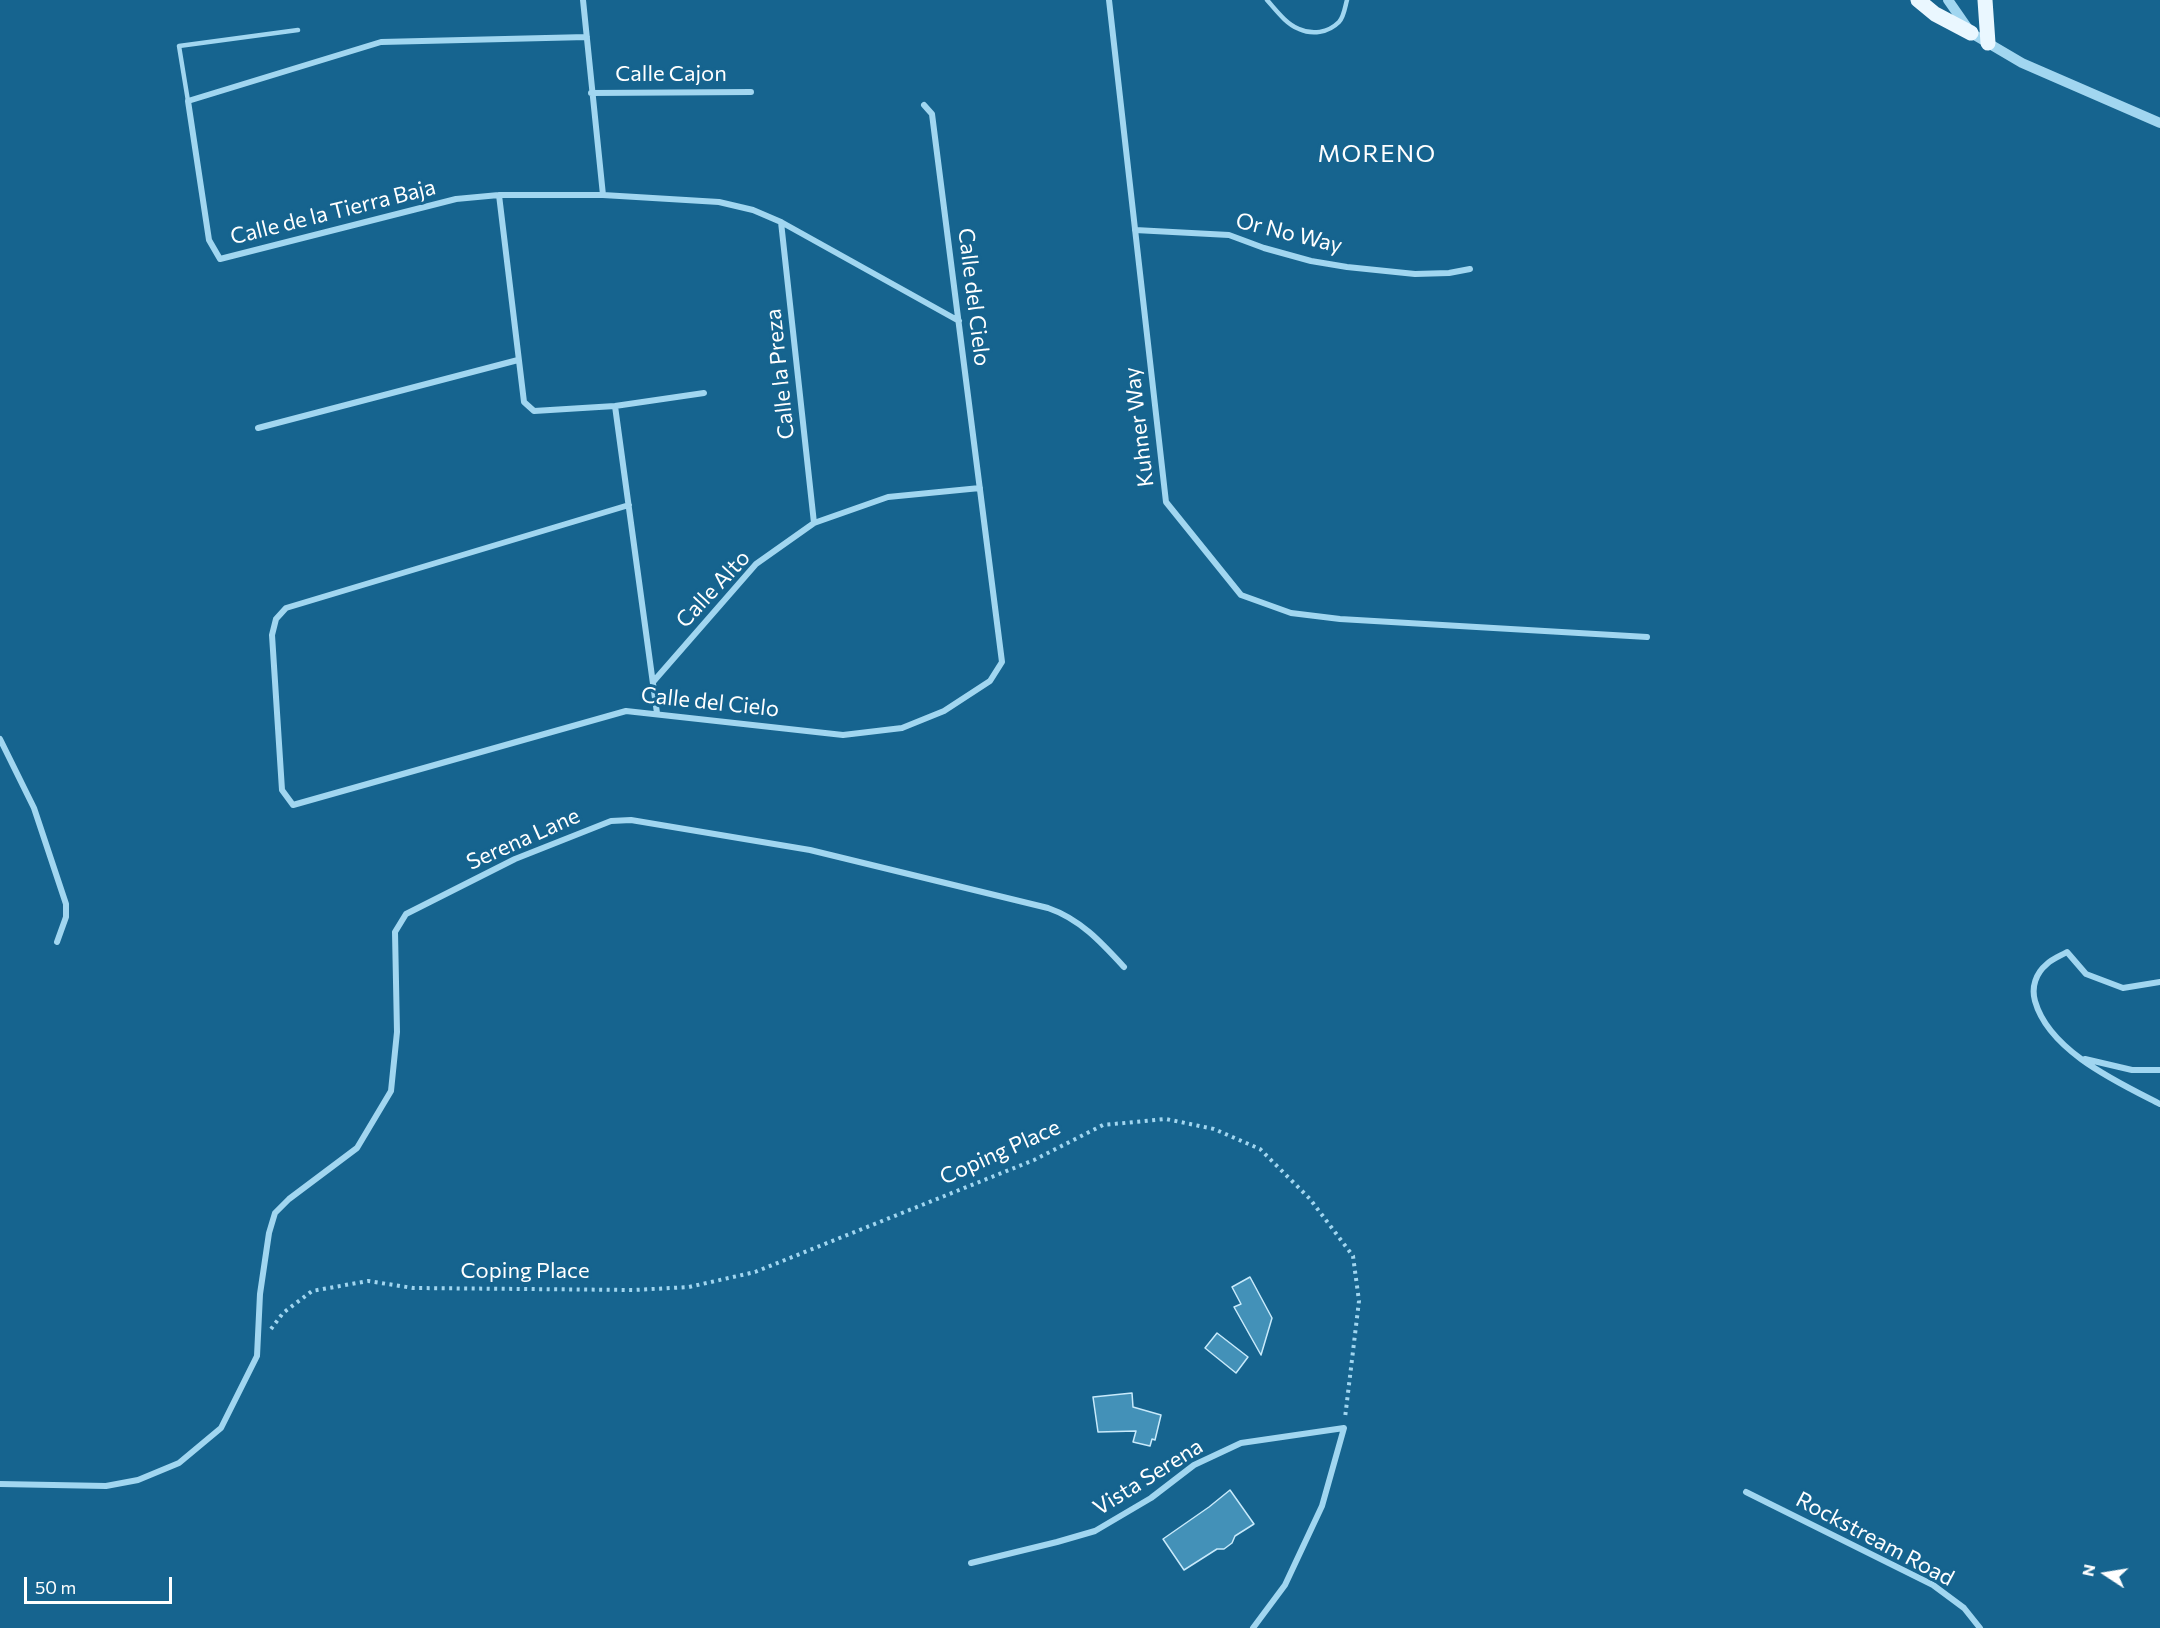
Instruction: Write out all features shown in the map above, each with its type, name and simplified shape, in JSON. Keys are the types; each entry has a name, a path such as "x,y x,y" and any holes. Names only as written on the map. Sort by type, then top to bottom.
{"main road":[{"path":"1918,0 1935,14 1971,33"},
{"path":"1985,0 1988,43"}],"street":[{"path":"583,0 603,195"},
{"name":"Kuhner Way","path":"1109,0 1166,502 1241,595 1291,613 1340,619 1647,637"},
{"path":"1948,0 1971,33 2022,63 2160,123"},
{"path":"188,101 381,42 586,38"},
{"name":"Calle Cajon","path":"591,93 751,92"},
{"name":"Calle de la Tierra Baja","path":"188,101 209,240 220,259 456,199 499,195 603,195 719,202 753,210 781,222 958,321"},
{"name":"Calle del Cielo","path":"628,505 286,608 276,619 272,635 282,790 293,805 626,711 657,712 843,735 902,728 944,711 990,681 1002,662 932,114 924,105"},
{"path":"499,195 518,360 525,402 534,411 615,406 704,393"},
{"name":"Calle la Preza","path":"781,222 814,522"},
{"name":"Or No Way","path":"1135,230 1229,235 1264,248 1311,261 1358,268 1415,274 1449,273 1470,269"},
{"path":"258,428 518,360"},
{"path":"615,406 657,712"},
{"name":"Calle Alto","path":"653,681 756,564 814,522 888,497 980,488"},
{"path":"0,740 34,808 66,904 66,917 57,942"},
{"name":"Serena Lane","path":"257,1356 260,1294 269,1233 275,1213 289,1199 357,1149 391,1091 398,1032 395,932 406,914 515,859 611,821 631,820 810,850 1065,914 1092,933 1124,967"},
{"path":"2160,982 2123,988 2086,974 2067,952 2046,964 2034,982 2034,996 2039,1016 2059,1040 2079,1057 2130,1089 2160,1104"},
{"path":"2079,1057 2133,1070 2160,1070"},
{"path":"0,1484 106,1486 138,1480 179,1463 221,1428 257,1356"},
{"path":"1254,1628 1285,1584 1322,1506 1344,1428"},
{"name":"Vista Serena","path":"971,1563 1095,1531 1151,1497 1194,1465 1241,1443 1344,1428"},
{"name":"Rockstream Road","path":"1746,1492 1933,1585 1964,1608 1980,1628"}],"lane":[{"path":"1267,0 1279,14 1298,29 1315,34 1339,22 1347,0"},
{"path":"188,101 179,46 298,30"}],"path":[{"name":"Coping Place","path":"257,1356 269,1332 283,1313 312,1291 368,1281 413,1288 634,1290 689,1287 755,1272 1034,1160 1103,1125 1166,1119 1214,1129 1260,1149 1310,1199 1353,1256 1359,1301 1344,1428"}],"building":[{"path":"1250,1277 1272,1318 1261,1355 1234,1307 1241,1304 1232,1287"},
{"path":"1217,1333 1248,1357 1236,1373 1205,1348"},
{"path":"1132,1393 1133,1407 1161,1415 1155,1440 1152,1439 1150,1446 1133,1442 1136,1431 1098,1432 1093,1397"},
{"path":"1230,1490 1254,1524 1235,1536 1232,1543 1224,1549 1217,1549 1184,1570 1163,1539"}],"district":[{"name":"MORENO","path":"1377,154"}]}
